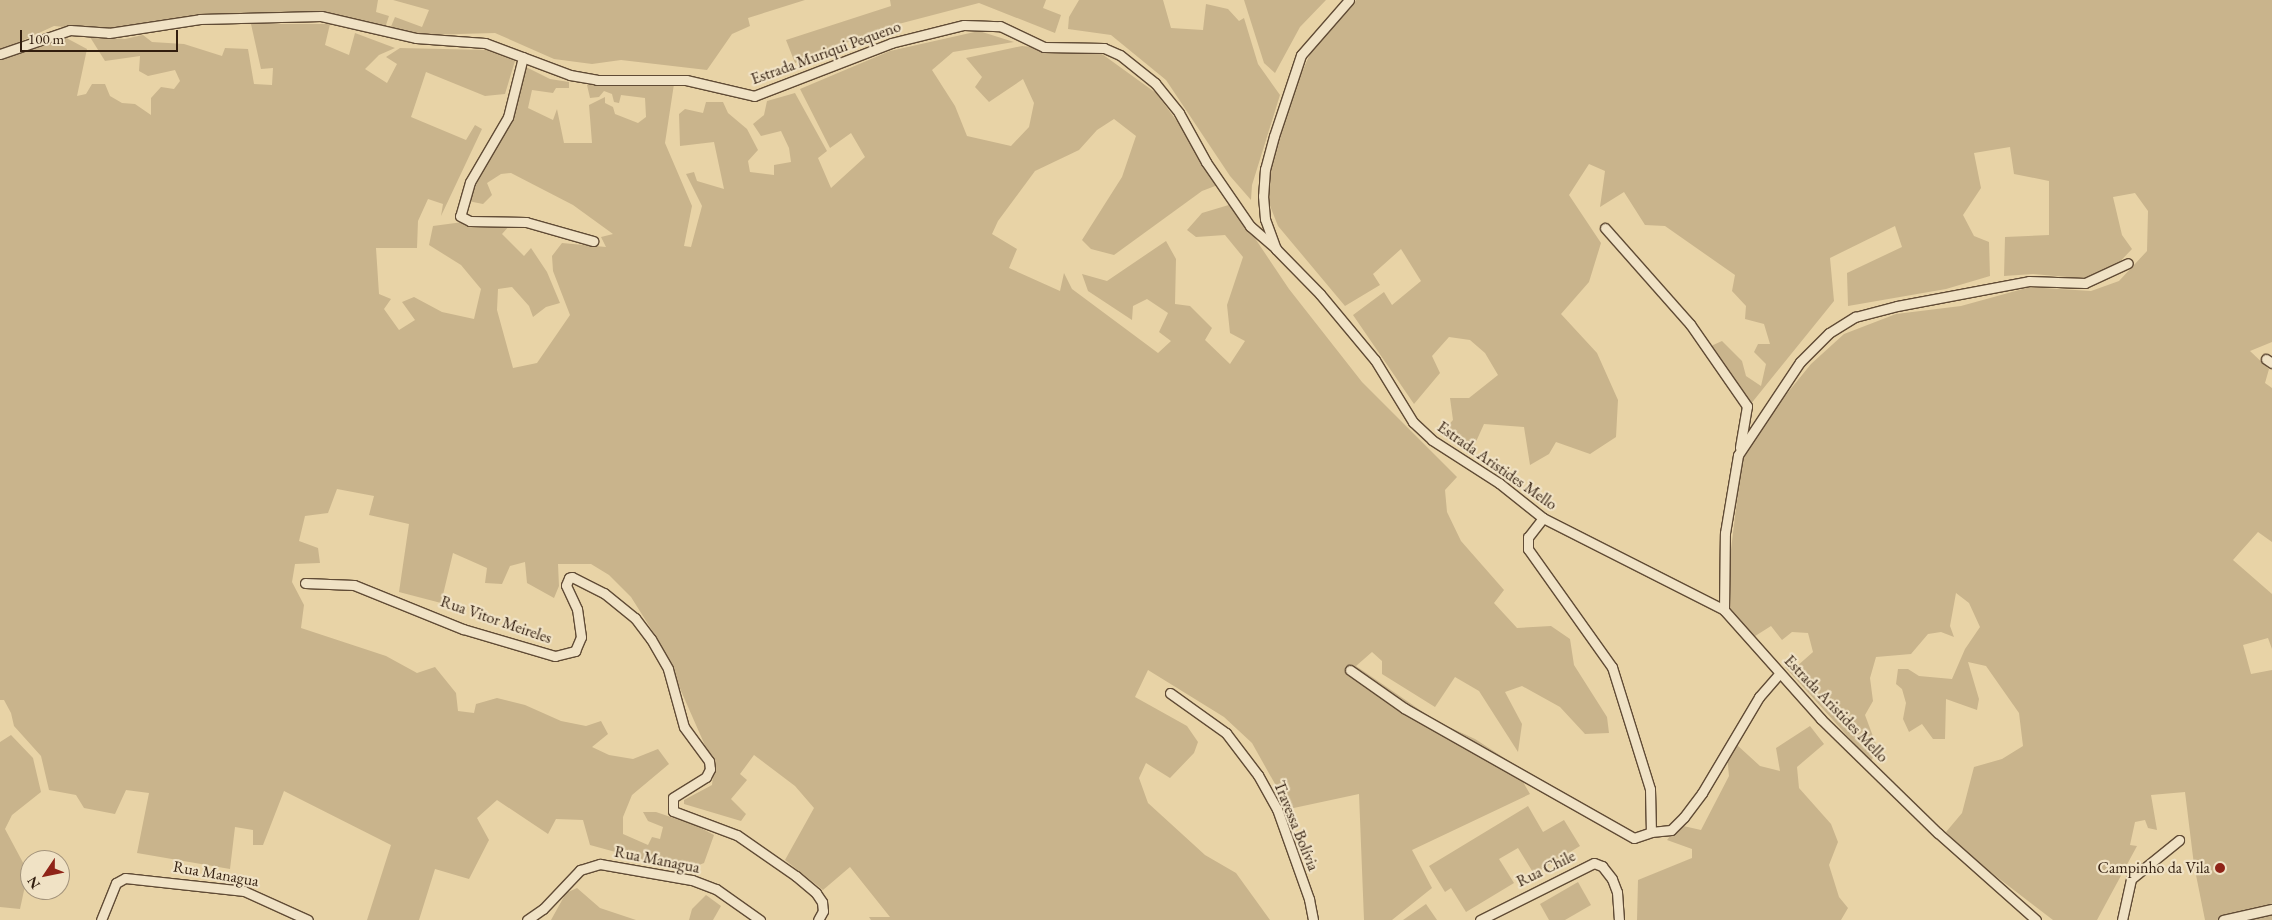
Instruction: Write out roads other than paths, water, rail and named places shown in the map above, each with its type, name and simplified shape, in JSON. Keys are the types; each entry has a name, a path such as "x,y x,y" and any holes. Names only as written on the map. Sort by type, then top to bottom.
{"street":[{"name":"Estrada Aristides Mello","path":"1349,0 1301,54 1274,136 1265,170 1263,196 1265,218 1276,249 1320,294 1374,360 1413,422 1432,440 1500,483 1543,518 1724,610 1779,674 1938,833 2036,920"},
{"name":"Estrada Muriqui Pequeno","path":"0,54 70,30 109,33 200,19 321,16 416,38 485,43 570,76 588,79 686,80 754,96 891,43 964,25 1000,26 1044,47 1104,48 1120,55 1155,83 1179,113 1206,162 1250,226 1276,249"},
{"path":"522,57 508,117 470,182 460,216 470,221 526,222 593,242"},
{"path":"1605,228 1690,324 1747,406 1725,533 1724,610"},
{"path":"1738,455 1800,362 1830,333 1855,317 1990,286 2029,281 2085,283 2104,277 2128,263"},
{"path":"1543,518 1528,537 1528,548 1612,667 1650,789 1652,832"},
{"name":"Rua Vitor Meireles","path":"305,583 354,585 463,629 555,656 575,651 581,637 577,608 566,585 569,578 572,576 604,593 635,618 651,639 668,669 684,727 709,761 710,769 706,777 673,798 673,811 737,835 796,876 816,893 822,902 823,911 818,920"},
{"path":"1350,670 1404,708 1634,838 1652,832 1670,830 1684,817 1702,793 1758,697 1779,674"},
{"name":"Travessa Bolívia","path":"1170,693 1226,733 1258,775 1276,809 1310,899 1313,920"},
{"path":"2122,920 2130,880 2179,840"},
{"name":"Rua Chile","path":"1480,920 1594,863 1602,866 1612,879 1617,892 1619,920"},
{"name":"Rua Managua","path":"527,920 543,909 580,870 600,864 692,880 716,889 760,920"},
{"name":"Rua Managua","path":"101,920 116,883 125,878 244,891 308,920"},
{"path":"2223,920 2272,909"}],"place":[{"name":"Campinho da Vila","path":"2220,868"}]}
